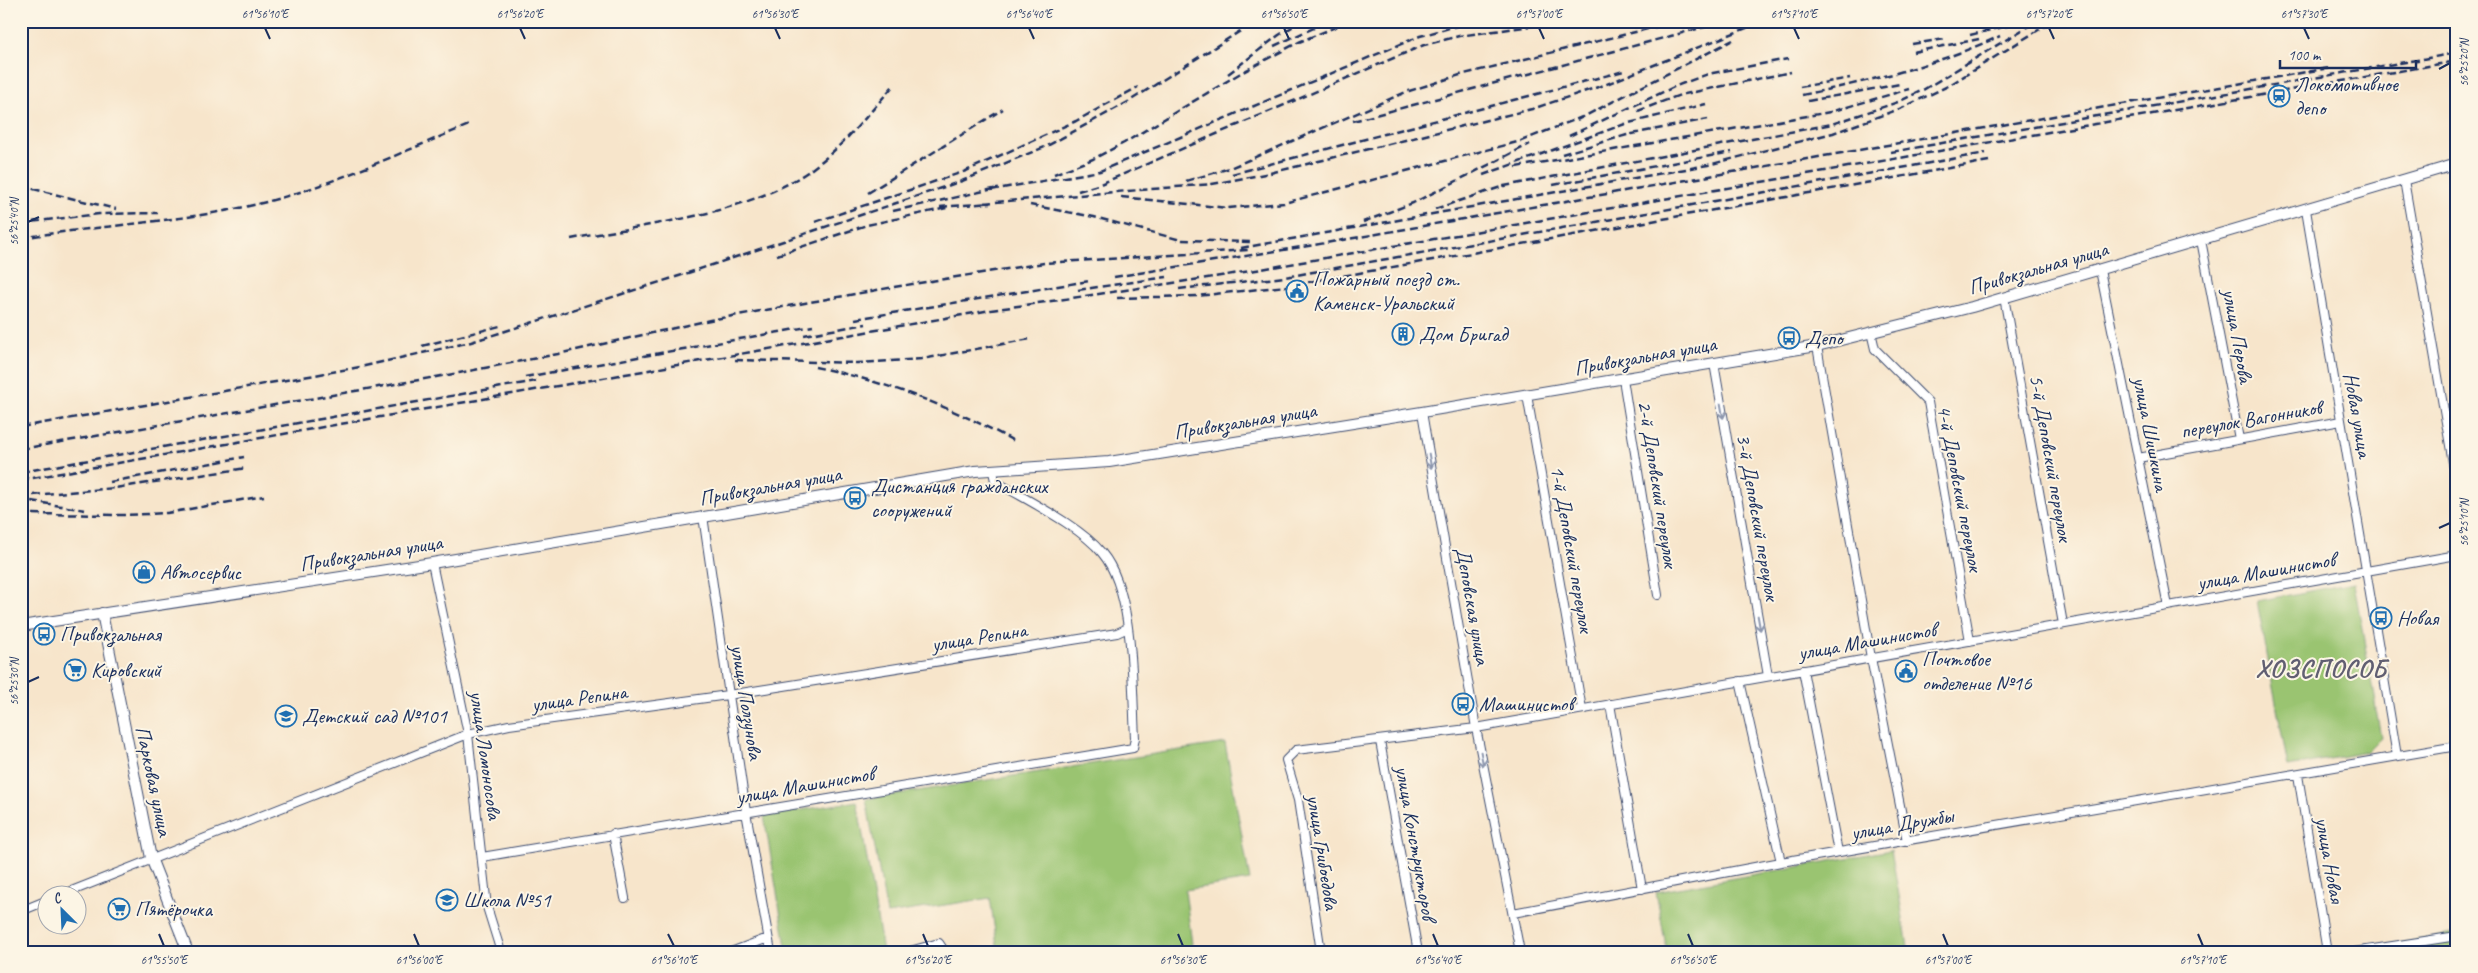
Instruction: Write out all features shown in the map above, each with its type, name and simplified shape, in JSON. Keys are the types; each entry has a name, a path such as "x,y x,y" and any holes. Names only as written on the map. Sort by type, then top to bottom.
{"street":[{"name":"Привокзальная улица","path":"21,626 432,563 975,471 1109,462 1817,346 2100,270 2457,164"},
{"path":"2404,180 2457,486"},
{"name":"Новая улица","path":"2306,210 2397,756"},
{"name":"улица Перова","path":"2201,240 2239,439"},
{"name":"улица Шишкина","path":"2100,270 2168,606"},
{"name":"5-й Деповский переулок","path":"2004,297 2063,624"},
{"name":"4-й Деповский переулок","path":"1871,332 1875,349 1928,402 1970,641"},
{"path":"1817,346 1871,658 1907,841"},
{"name":"3-й Деповский переулок","path":"1714,363 1768,676"},
{"name":"2-й Деповский переулок","path":"1623,379 1658,595"},
{"name":"1-й Деповский переулок","path":"1527,395 1582,709"},
{"name":"Деповская улица","path":"1422,412 1476,728 1520,952"},
{"name":"переулок Вагонников","path":"2138,458 2341,421"},
{"path":"993,471 995,481 1075,530 1102,553 1113,572 1128,628"},
{"name":"улица Ползунова","path":"703,516 728,696 770,952"},
{"name":"улица Машинистов","path":"1286,760 1296,750 1476,728 2457,555"},
{"name":"улица Ломоносова","path":"432,563 468,734 487,907 501,952"},
{"name":"Парковая улица","path":"102,613 151,858 188,952"},
{"name":"улица Машинистов","path":"482,856 1133,748 1134,728 1128,628"},
{"name":"улица Репина","path":"83,886 468,734 509,725 728,696 1117,633 1128,628"},
{"path":"1803,670 1838,852"},
{"path":"1740,681 1781,862"},
{"path":"1610,704 1642,889"},
{"name":"улица Конструкторов","path":"1380,741 1418,952"},
{"path":"2397,756 2457,746"},
{"name":"улица Дружбы","path":"1513,913 1781,862 2298,775 2397,756"},
{"name":"улица Грибоедова","path":"1286,760 1298,800 1321,952"},
{"name":"улица Новая","path":"2298,775 2327,952"},
{"path":"613,834 625,898"},
{"path":"21,911 38,904"},
{"path":"2354,952 2457,936"},
{"path":"731,952 768,938"},
{"path":"906,952 939,943 945,952"}],"green space":[{"path":"2354,583 2381,737 2366,752 2288,767 2257,601"},
{"path":"1225,743 1250,880 1185,890 1193,952 998,952 990,898 887,914 866,799"},
{"path":"857,801 883,952 787,952 764,816"},
{"path":"1891,850 1909,952 1667,952 1656,892"},
{"path":"2457,933 2457,952 2351,952"}],"railway":[{"path":"21,427 360,367 471,342 679,276 962,181 1047,146 1128,102 1256,21"},
{"path":"1228,74 1279,35 1302,21"},
{"path":"1274,46 1329,21"},
{"path":"1054,174 1093,159 1124,143 1239,74 1299,42 1350,21"},
{"path":"991,190 1100,171 1420,36 1457,26 1486,21"},
{"path":"1078,191 1098,185 1424,45 1459,36 1531,26 1668,21"},
{"path":"1186,181 1230,168 1406,92 1460,75 1680,21"},
{"path":"1353,121 1727,21"},
{"path":"984,203 1212,184 1270,173 1532,109 1604,85 1764,21"},
{"path":"1970,35 2007,26 2018,21"},
{"path":"1435,209 1504,186 1832,124 1898,102 1923,90 2037,21"},
{"path":"1241,248 1708,165 1833,133 1902,108 1948,86 2053,21"},
{"path":"1802,95 1853,84 1928,64 2000,36"},
{"path":"1912,44 1945,39"},
{"path":"1913,52 1979,39"},
{"path":"1577,120 1733,40"},
{"path":"1891,152 2457,53"},
{"path":"1569,136 1676,86 1708,74 1788,59"},
{"path":"21,480 991,310 1227,275 2457,61"},
{"path":"1114,277 1314,245 2329,68"},
{"path":"1232,174 1624,71"},
{"path":"1638,111 1680,95 1791,72"},
{"path":"1800,87 1850,78"},
{"path":"1808,101 1900,84"},
{"path":"571,239 697,216 759,197 788,184 813,168 835,150 893,86"},
{"path":"815,222 966,171 1076,121 1138,87"},
{"path":"1516,167 1830,112 1909,89"},
{"path":"1483,175 1625,124 1706,104"},
{"path":"868,193 1003,109"},
{"path":"1121,197 1228,208 1284,203 1521,141 1582,117"},
{"path":"1562,154 1627,135 1708,119"},
{"path":"21,238 203,215 262,203 341,178 469,125"},
{"path":"1363,222 1413,203 1530,144"},
{"path":"1553,185 1732,152"},
{"path":"1179,289 1285,277 1986,153"},
{"path":"1117,298 1197,296 1286,286 1989,161"},
{"path":"21,186 116,209"},
{"path":"893,211 998,188"},
{"path":"940,207 990,203"},
{"path":"1030,205 1094,217 1181,240 1251,242"},
{"path":"777,255 867,225 947,208"},
{"path":"21,223 99,214 158,213"},
{"path":"21,449 459,373 558,354 710,320 894,287 1044,263 1249,250"},
{"path":"1078,290 1167,277"},
{"path":"855,319 1089,281"},
{"path":"804,335 866,324"},
{"path":"422,346 500,326"},
{"path":"525,377 813,326"},
{"path":"735,360 857,363 922,359 1030,339"},
{"path":"815,367 867,380 942,406 1014,441"},
{"path":"21,472 536,381"},
{"path":"110,482 244,457"},
{"path":"21,496 115,488 247,468"},
{"path":"21,514 126,515 167,513 264,496"},
{"path":"31,501 85,510"}],"place":[{"name":"Локомотивное депо","path":"2279,96"},
{"name":"Пожарный поезд ст. Каменск-Уральский","path":"1297,291"},
{"name":"Дом Бригад","path":"1403,334"},
{"name":"Депо","path":"1789,338"},
{"name":"Дистанция гражданских сооружений","path":"855,498"},
{"name":"Автосервис","path":"144,572"},
{"name":"Новая","path":"2381,618"},
{"name":"Привокзальная","path":"44,634"},
{"name":"Кировский","path":"75,670"},
{"name":"Почтовое отделение №16","path":"1906,671"},
{"name":"Машинистов","path":"1463,704"},
{"name":"Детский сад №101","path":"286,716"},
{"name":"Школа №51","path":"447,900"},
{"name":"Пятёрочка","path":"119,909"}],"district":[{"name":"ХОЗСПОСОБ","path":"2321,668"}]}
